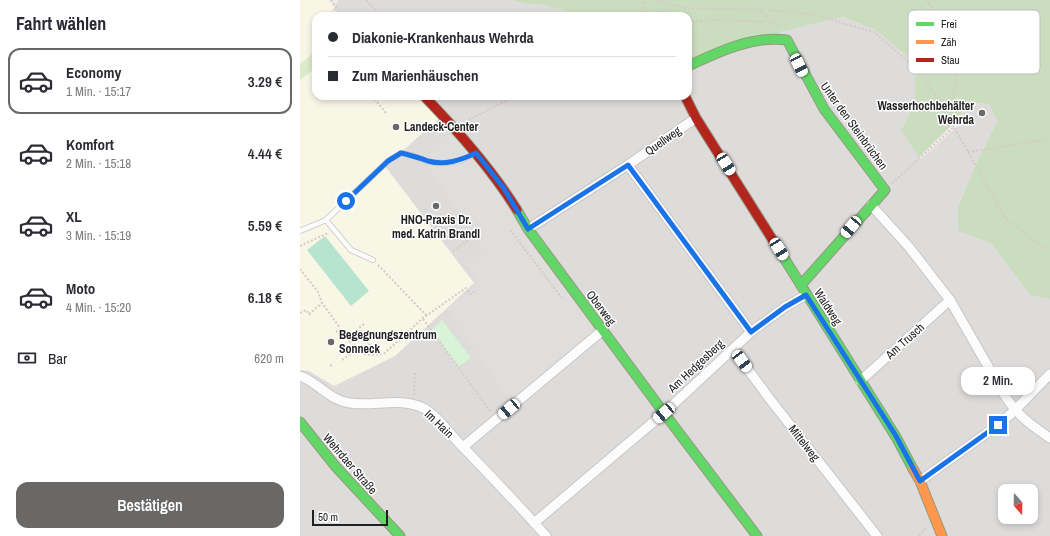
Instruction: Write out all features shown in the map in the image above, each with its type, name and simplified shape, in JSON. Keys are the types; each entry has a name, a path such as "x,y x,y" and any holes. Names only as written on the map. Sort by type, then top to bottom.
{"street":[{"name":"Unter den Steinbrüchen","path":"692,64 754,41 781,38 787,40 804,75 824,109 885,190"},
{"name":"Oberweg","path":"428,100 455,128 503,187 528,229 757,536"},
{"name":"Waldweg","path":"687,100 696,118 806,295 896,436 920,481 942,536"},
{"name":"Quellweg","path":"528,229 628,165 696,118"},
{"path":"628,165 751,332"},
{"path":"801,285 871,204 885,190"},
{"path":"871,204 909,247 950,300 1014,410 1029,424 1050,438"},
{"name":"Am Hedgesberg","path":"534,523 664,413 751,332 785,307 806,295"},
{"name":"Am Trusch","path":"860,381 950,300"},
{"path":"463,447 603,330"},
{"name":"Mittelweg","path":"733,349 876,536"},
{"path":"920,481 998,425 1050,374"},
{"name":"Im Hain","path":"300,376 340,401 362,404 404,403 413,404 425,409 432,414 546,536"},
{"name":"Wehrdaer Straße","path":"300,422 317,446 341,474 400,536"}],"lane":[{"path":"300,231 326,220 388,161 401,153 429,162 446,163 459,161 476,153"},
{"path":"326,220 351,250 373,260"}],"path":[{"path":"331,0 340,12"},
{"path":"366,0 376,10"},
{"path":"642,12 644,0"},
{"path":"657,0 685,8 759,10 811,14 874,32 908,62"},
{"path":"926,0 934,10"},
{"path":"662,12 669,4"},
{"path":"332,12 336,8"},
{"path":"692,22 712,20 775,22 759,10"},
{"path":"920,74 949,116 1005,218 1050,252"},
{"path":"949,116 958,74"},
{"path":"375,100 386,113"},
{"path":"455,128 508,100"},
{"path":"885,190 954,127"},
{"path":"968,152 1050,139"},
{"path":"300,246 334,230"},
{"path":"510,230 562,298"},
{"path":"453,251 477,234"},
{"path":"373,260 427,316"},
{"path":"300,269 318,292 322,303 356,350 359,353 370,355 385,353 423,318 466,288 470,294 477,290"},
{"path":"300,313 306,310 309,314 322,303"},
{"path":"423,318 497,419"},
{"path":"364,324 360,327 363,335 377,355"},
{"path":"336,332 341,328"},
{"path":"342,360 356,350"},
{"path":"413,404 415,371"},
{"path":"919,536 929,524"}],"shaded area":[{"path":"300,0 333,9 339,0 511,0 527,4 544,5 569,12 312,12 312,100 692,100 692,66 712,57 780,40 781,32 843,17 876,30 908,57 908,74 917,74 914,78 917,89 915,102 901,131 921,159 958,126 964,102 989,104 997,121 976,164 958,207 991,243 1030,295 1050,299 1050,536 300,536"},
{"path":"300,0 328,0 337,12 312,12 312,100 424,100 441,117 385,166 474,283 395,356 334,386 309,371 300,370"},
{"path":"454,133 501,194 521,230 593,328 593,338 512,404 447,310 480,283 466,264 483,250 424,161"}],"green space":[{"path":"511,0 1050,0 1050,299 1030,295 991,243 958,231 958,207 976,164 997,121 989,104 964,102 958,126 953,124 919,157 901,131 913,106 915,93 914,78 917,74 1040,74 1040,10 908,10 908,57 876,30 843,17 781,32 780,36 692,62 692,12 569,12 544,5 527,4"},
{"path":"312,54 312,70 301,80 300,78 300,64"},
{"path":"325,236 369,291 351,306 307,250"},
{"path":"442,320 471,358 458,367 432,330"}],"traffic: fast":[{"path":"692,64 711,55 749,42 774,39 787,40 824,109 885,190 801,285"},
{"path":"517,210 528,229 757,536"},
{"path":"774,242 896,437 913,469"},
{"path":"300,422 336,467 400,536"}],"traffic: slow":[{"path":"913,469 920,481 942,536"}],"traffic: jam":[{"path":"428,100 474,150 517,210"},
{"path":"687,100 696,118 774,242"}],"place":[{"name":"Wasserhochbehälter Wehrda","path":"982,113"},
{"name":"Landeck-Center","path":"396,127"},
{"name":"HNO-Praxis Dr. med. Katrin Brandl","path":"436,206"},
{"name":"Begegnungszentrum Sonneck","path":"331,342"}],"route":[{"path":"346,201 388,161 401,153 429,162 446,163 459,161 476,153 503,187 528,229 628,165 751,332 785,307 806,295 896,436 920,481 998,425"}]}
